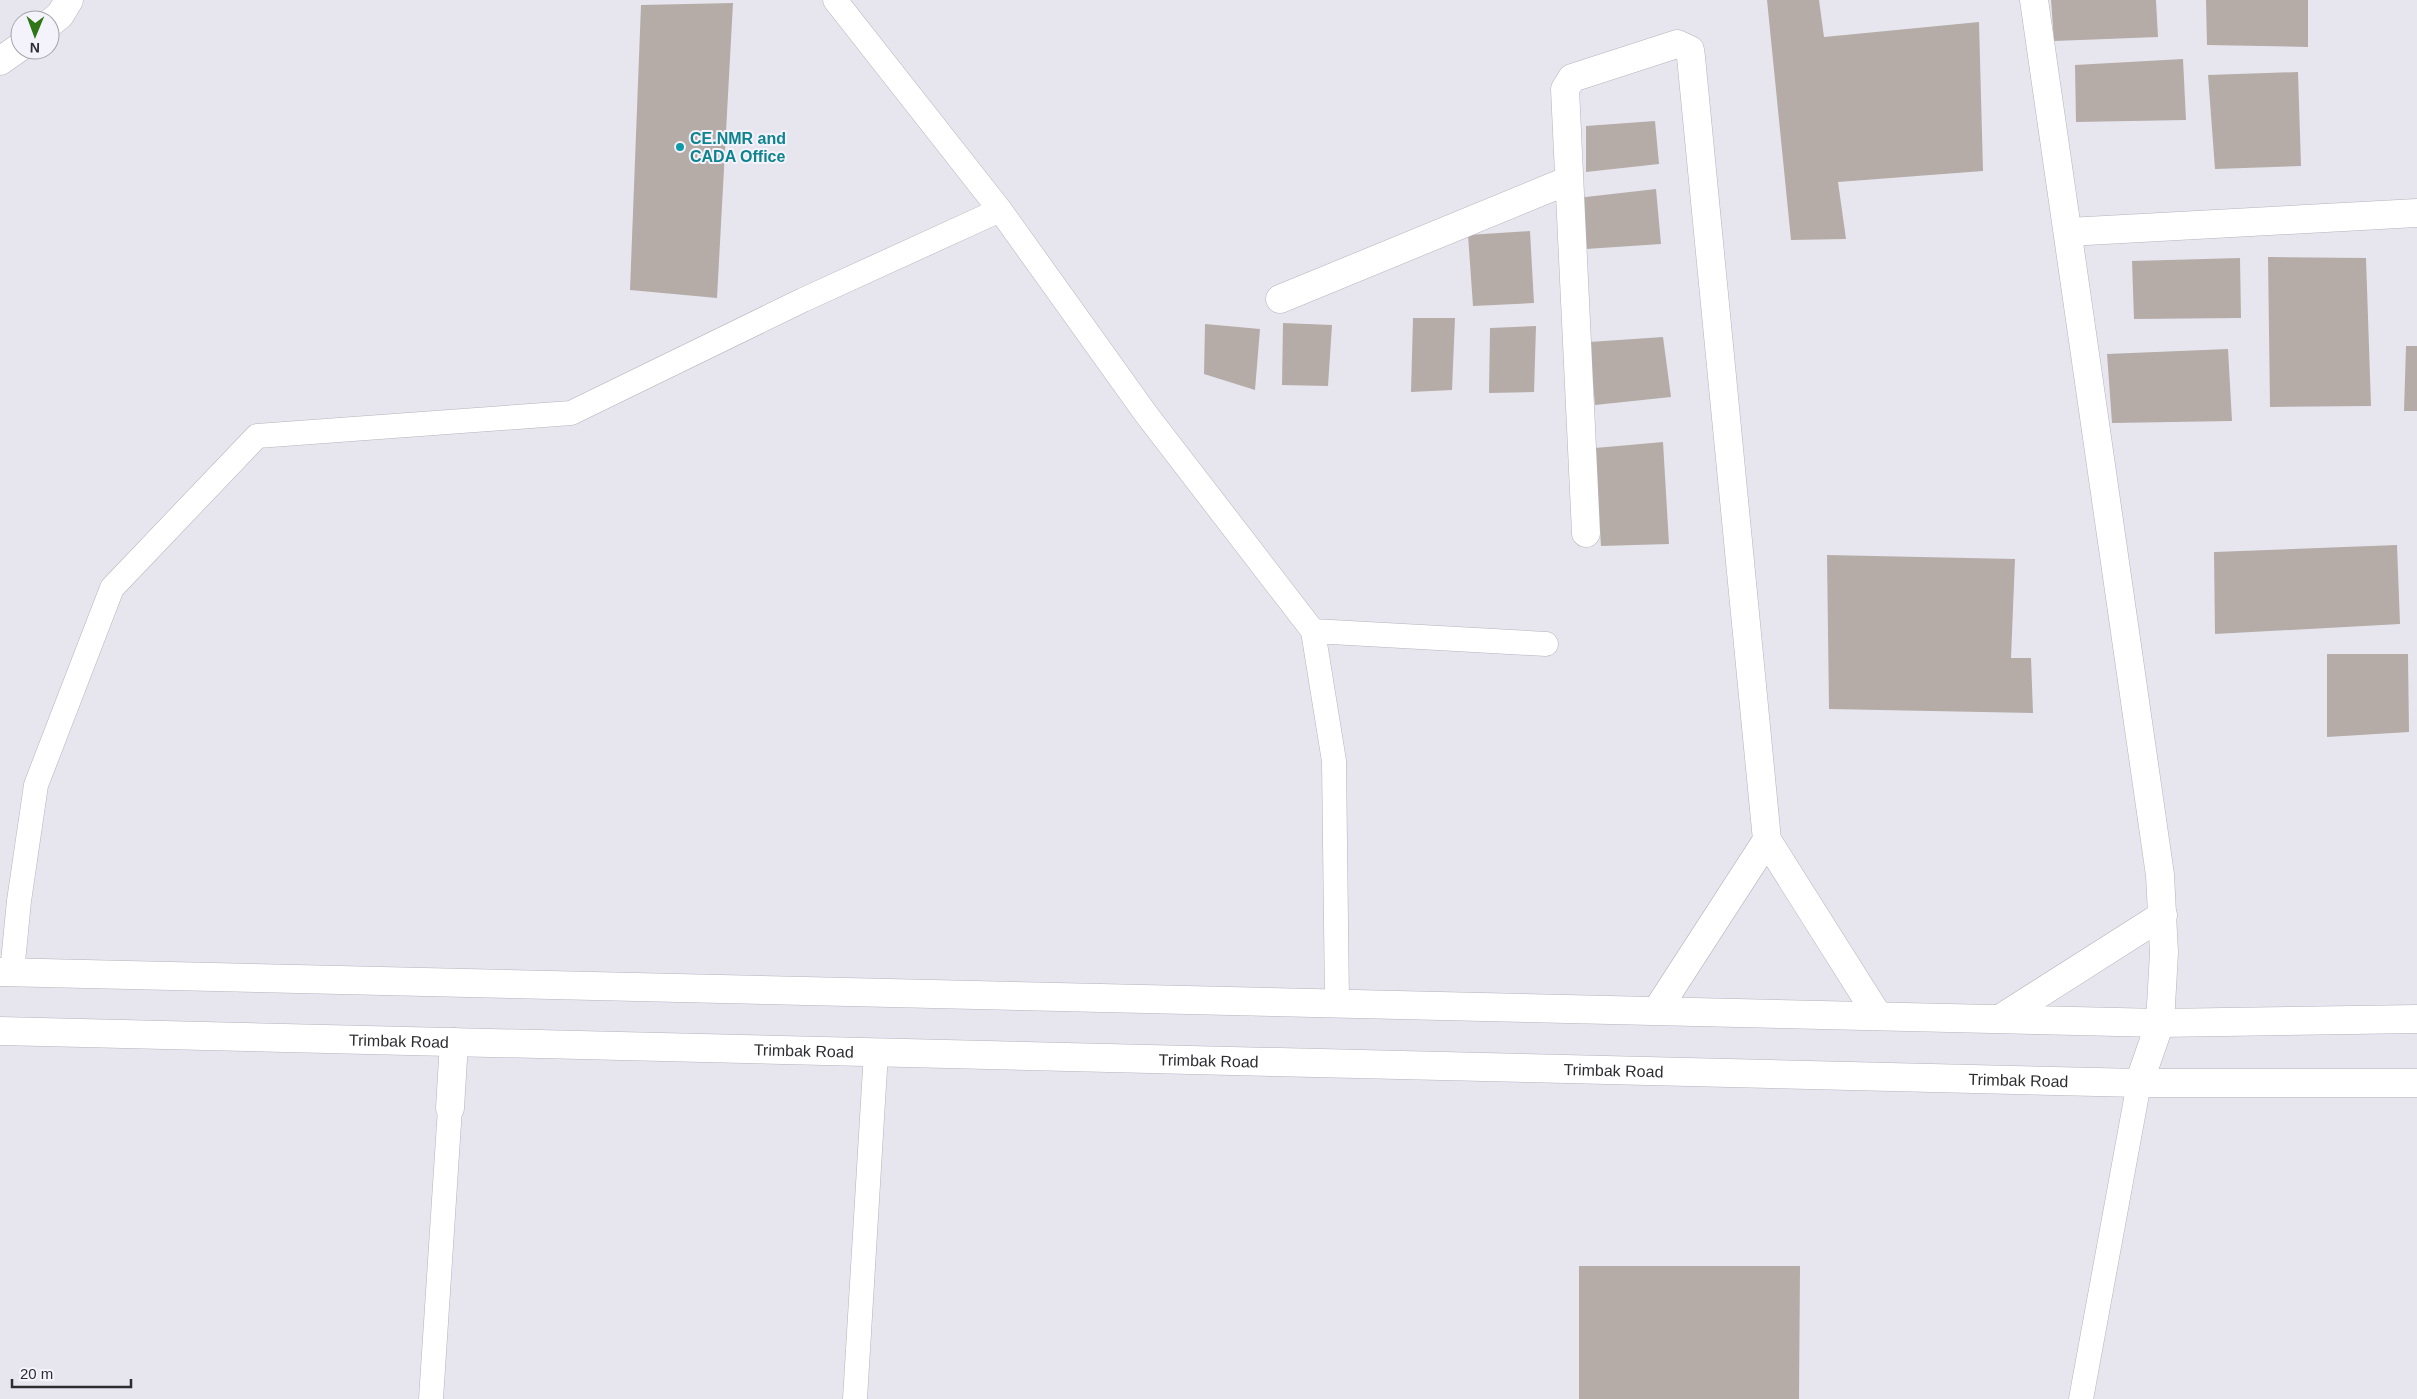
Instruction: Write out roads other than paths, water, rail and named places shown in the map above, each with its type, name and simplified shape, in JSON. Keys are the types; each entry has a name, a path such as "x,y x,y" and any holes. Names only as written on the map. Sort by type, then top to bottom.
{"main road":[{"path":"60,14 69,0"},
{"path":"2034,0 2157,855 2163,915 2160,1022 2139,1083"},
{"path":"1586,533 1564,97 1568,83 1572,78 1677,44 1690,50 1767,840 1878,1016"},
{"path":"1280,299 1567,181"},
{"path":"2068,232 2417,213"},
{"path":"1657,1010 1767,840"},
{"path":"2001,1018 2163,915"},
{"path":"6,972 2160,1022 2417,1019"},
{"name":"Trimbak Road","path":"0,1031 2139,1083 2417,1083"},
{"path":"450,1108 454,1042"}],"lane":[{"path":"835,0 1000,210 1146,414 1313,631 1334,761 1337,1003"},
{"path":"6,972 19,901 36,784 112,588 257,436 571,413 803,300 1000,210"},
{"path":"1313,631 1546,644"},
{"path":"855,1399 876,1052"},
{"path":"2081,1399 2139,1083"},
{"path":"432,1399 450,1108"}],"place":[{"name":"CE.NMR and CADA Office","path":"680,147"}]}
